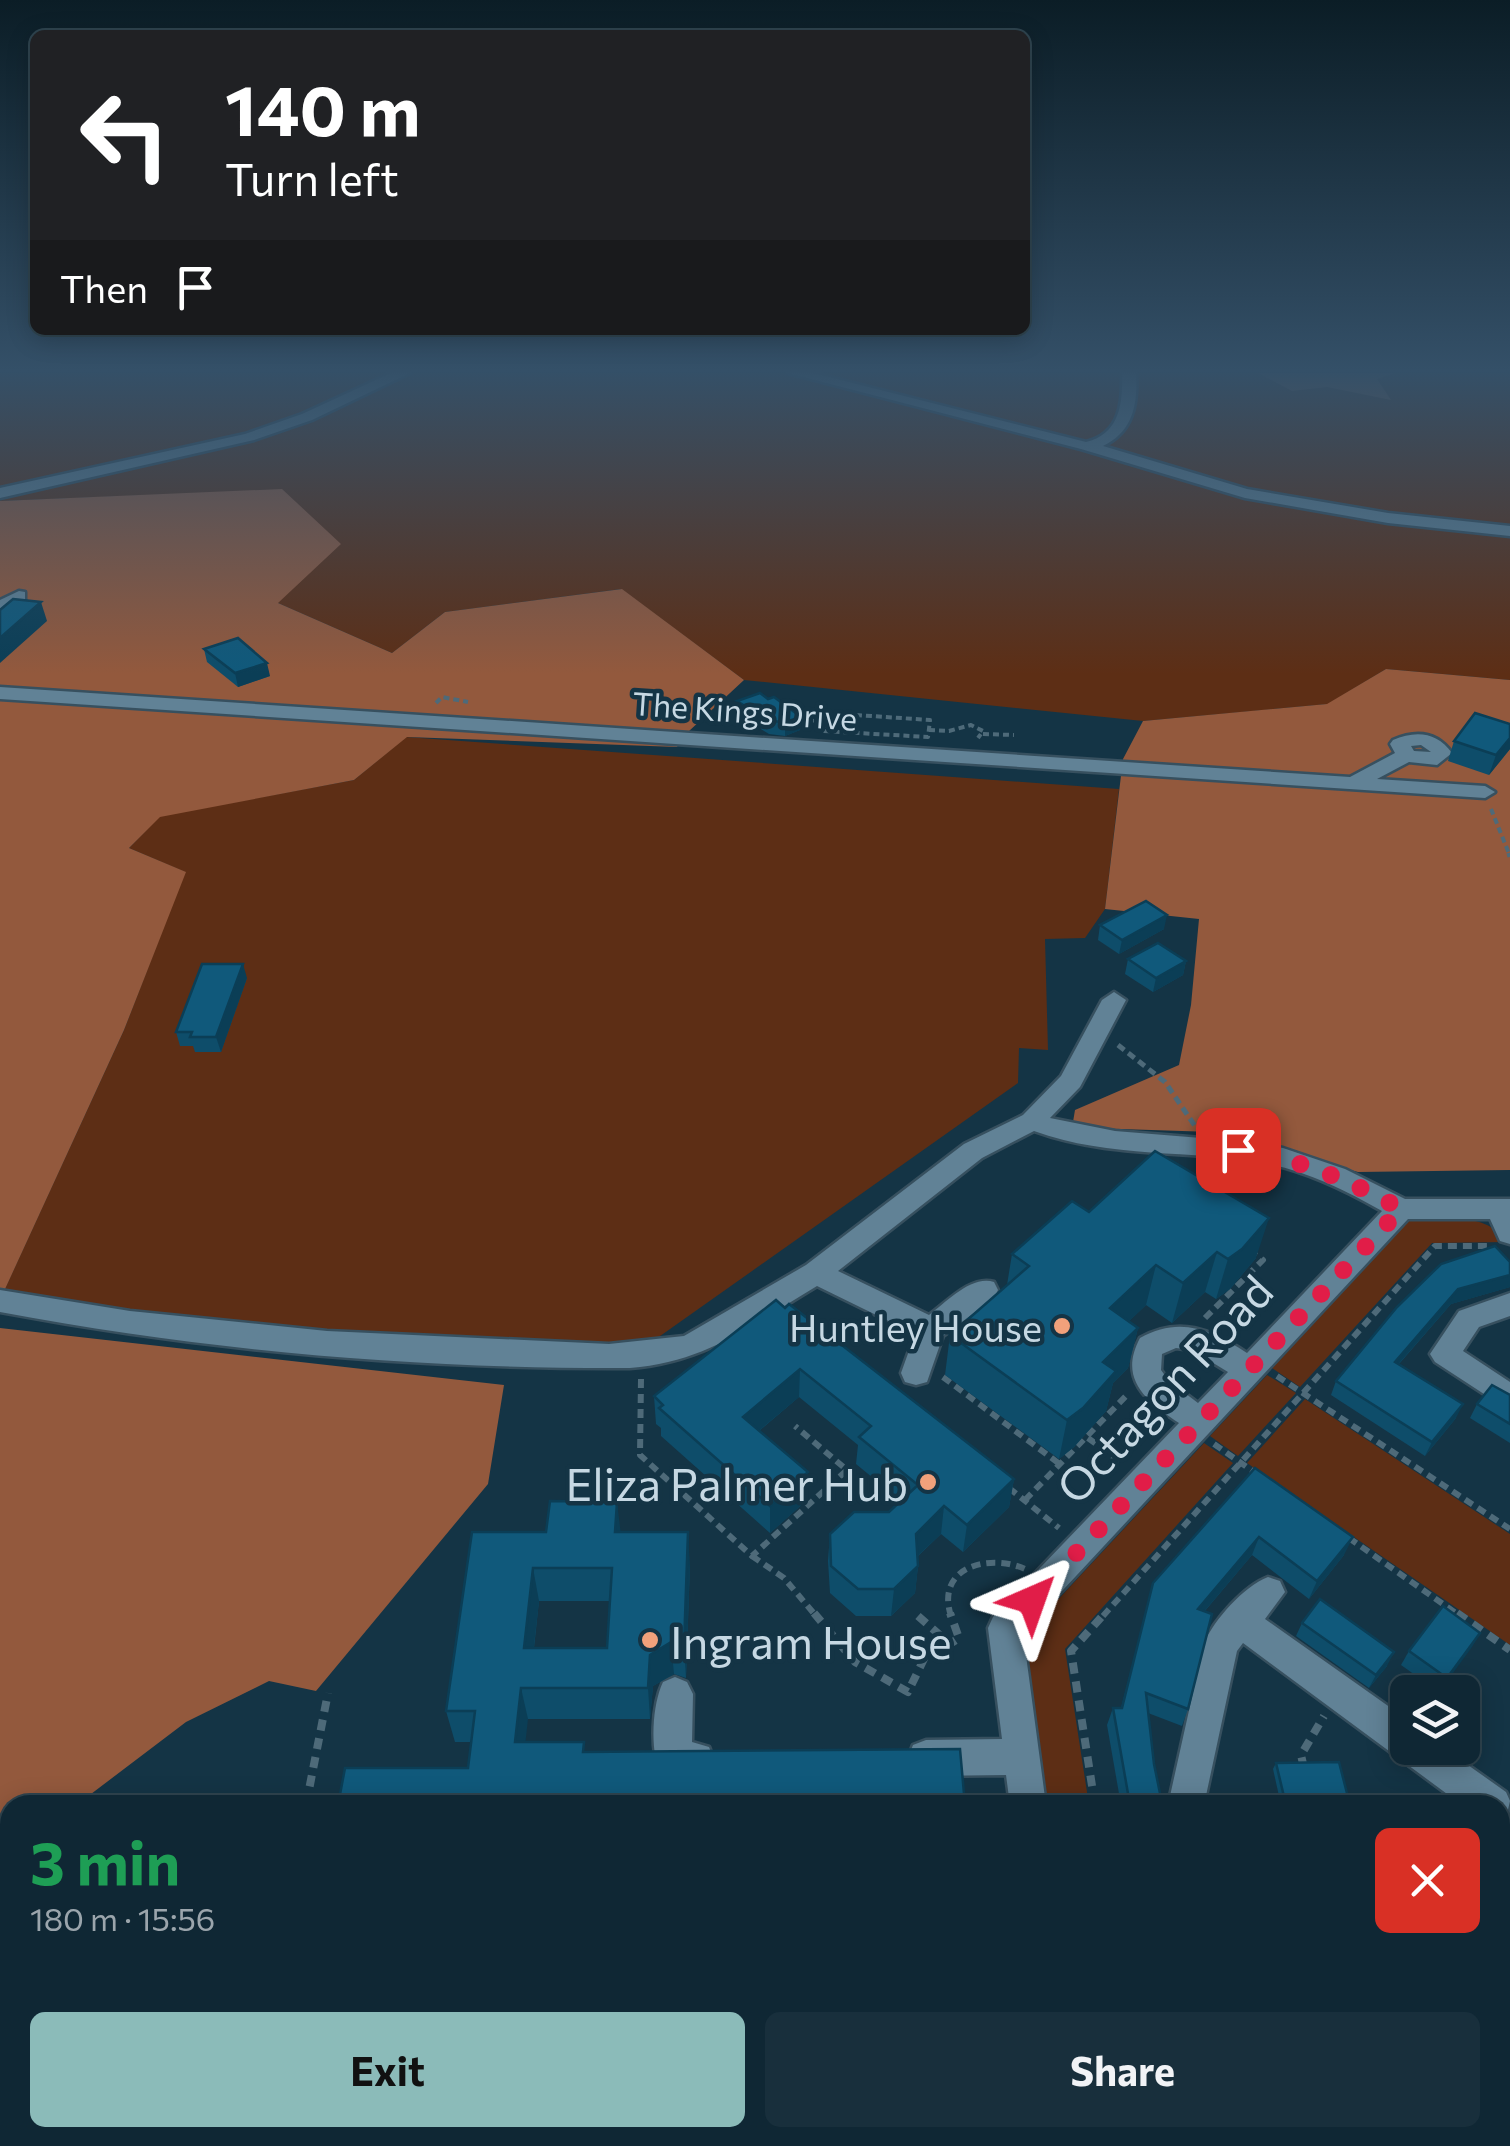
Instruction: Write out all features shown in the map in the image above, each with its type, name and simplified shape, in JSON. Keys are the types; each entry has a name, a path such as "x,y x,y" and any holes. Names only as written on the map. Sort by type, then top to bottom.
{"street":[{"path":"0,493 88,473"},
{"path":"1183,473 1265,496 1388,518 1510,531"},
{"path":"0,607 19,596"},
{"name":"The Kings Drive","path":"0,693 1356,782 1492,798"},
{"path":"1356,782 1406,755"},
{"path":"0,1301 216,1336 641,1356 692,1346 816,1274 973,1150 1032,1121 1072,1081 1114,1000"},
{"path":"1032,1121 1072,1134 1270,1154 1365,1189 1401,1209 1502,1224"},
{"name":"Octagon Road","path":"1027,1795 1005,1628 1401,1209"},
{"path":"816,1274 931,1328"},
{"path":"916,1373 931,1328 984,1290"},
{"path":"1510,1304 1469,1319 1445,1354 1510,1398"},
{"path":"1196,1425 1146,1376 1144,1365 1150,1346 1171,1336 1197,1338 1253,1366"},
{"path":"1188,1795 1220,1643 1268,1592"},
{"path":"1241,1622 1390,1729"},
{"path":"675,1694 672,1760 731,1760"},
{"path":"886,1758 1021,1758"},
{"path":"1438,1765 1480,1795"}],"path":[{"path":"826,713 930,720 928,737 824,731 825,721 826,713"},
{"path":"793,720 825,721"},
{"path":"929,730 956,734 958,726 973,724 983,734"},
{"path":"968,739 983,734 1014,735"},
{"path":"1492,798 1489,802 1510,857"},
{"path":"1097,1032 1137,1056 1165,1082 1186,1109 1206,1147"},
{"path":"1093,1795 1071,1651 1435,1246 1502,1224"},
{"path":"1196,1326 1263,1260 1246,1249"},
{"path":"641,1356 640,1454 752,1556 784,1578 855,1662 908,1692 936,1632"},
{"path":"1253,1366 1303,1393 1510,1529"},
{"path":"916,1373 938,1374 1061,1465"},
{"path":"1024,1500 1136,1385"},
{"path":"1196,1425 1256,1474"},
{"path":"752,1556 847,1470 795,1426"},
{"path":"1088,1438 1129,1468"},
{"path":"1002,1482 1065,1533"},
{"path":"1336,1529 1510,1650"},
{"path":"918,1616 950,1644 958,1638 958,1630 947,1602 949,1588 967,1566 997,1559 1028,1571"},
{"path":"958,1630 971,1630"},
{"path":"1305,1772 1300,1754 1338,1690"},
{"path":"308,1795 328,1693"}],"shaded area":[{"path":"0,473 1510,473 1510,680 1386,669 1328,704 1143,721 744,680 621,589 445,612 392,653 278,603 282,490 0,501"},
{"path":"282,489 341,544 278,603 392,653 445,612 622,589 744,680 677,747 407,737 354,780 160,817 129,848 186,872 124,1030 0,1300 0,501"},
{"path":"1386,669 1510,680 1510,1170 1358,1172 1213,1132 1089,1128 1073,1122 1075,1110 1179,1065 1191,1005 1199,919 1105,909 1123,759 1143,721 1327,704"},
{"path":"406,737 1119,789 1105,909 1085,938 1045,939 1048,1050 1019,1048 1018,1083 646,1346 234,1325 3,1293 124,1030 185,872 129,848 160,816 354,780"},
{"path":"1410,1219 1476,1221 1498,1232 1507,1242 1432,1243 1300,1387 1272,1368"},
{"path":"0,1328 504,1385 488,1484 316,1691 269,1681 186,1722 91,1795 0,1795"},
{"path":"1267,1375 1296,1393 1238,1456 1210,1436"},
{"path":"1305,1399 1510,1534 1510,1645 1247,1463"},
{"path":"1204,1443 1233,1463 1065,1649 1087,1795 1046,1795 1024,1636"}],"building":[{"path":"13,599 41,602 0,638 0,610"},
{"path":"238,638 267,663 235,673 204,649"},
{"path":"760,693 768,699 774,697 801,717 769,721 737,701"},
{"path":"1475,713 1510,724 1510,738 1496,755 1454,741"},
{"path":"1146,901 1167,915 1122,940 1100,925"},
{"path":"1158,943 1186,961 1156,978 1128,959"},
{"path":"202,964 243,964 216,1037 190,1037 192,1032 176,1032"},
{"name":"Huntley House","path":"1155,1151 1269,1218 1228,1259 1217,1252 1183,1283 1156,1265 1110,1308 1138,1328 1103,1362 1116,1371 1067,1420 950,1335 1029,1266 1012,1254 1072,1201 1089,1212"},
{"path":"1495,1246 1510,1262 1510,1275 1458,1289 1395,1362 1463,1404 1432,1442 1336,1381 1397,1307 1441,1264"},
{"name":"Eliza Palmer Hub","path":"776,1300 785,1308 789,1304 1014,1479 967,1525 944,1506 916,1534 918,1566 894,1589 858,1589 831,1566 830,1534 854,1512 889,1512 918,1485 859,1437 871,1426 800,1369 743,1417 808,1472 770,1506 659,1408 663,1405 654,1396"},
{"path":"1492,1385 1510,1395 1510,1424 1477,1404"},
{"path":"1255,1468 1353,1537 1317,1581 1259,1537 1198,1609 1212,1614 1188,1709 1146,1693 1160,1795 1128,1795 1113,1708 1122,1708 1153,1583"},
{"path":"550,1501 617,1502 615,1532 688,1532 684,1646 671,1642 650,1655 648,1688 521,1688 515,1742 584,1742 583,1752 960,1749 964,1795 340,1795 345,1768 468,1768 475,1711 446,1711 472,1532 546,1532","holes":["533,1568 612,1568 607,1648 524,1648"]},
{"path":"1320,1599 1394,1652 1376,1675 1302,1623"},
{"path":"1443,1606 1480,1633 1449,1675 1443,1675 1409,1651"},
{"path":"1339,1762 1347,1795 1284,1795 1276,1763"}],"place":[{"name":"Huntley House","path":"1062,1326"},
{"name":"Eliza Palmer Hub","path":"928,1482"},
{"name":"Ingram House","path":"650,1640"}],"route":[{"path":"1032,1600 1401,1209 1365,1189 1310,1168 1270,1154 1238,1150"}]}
